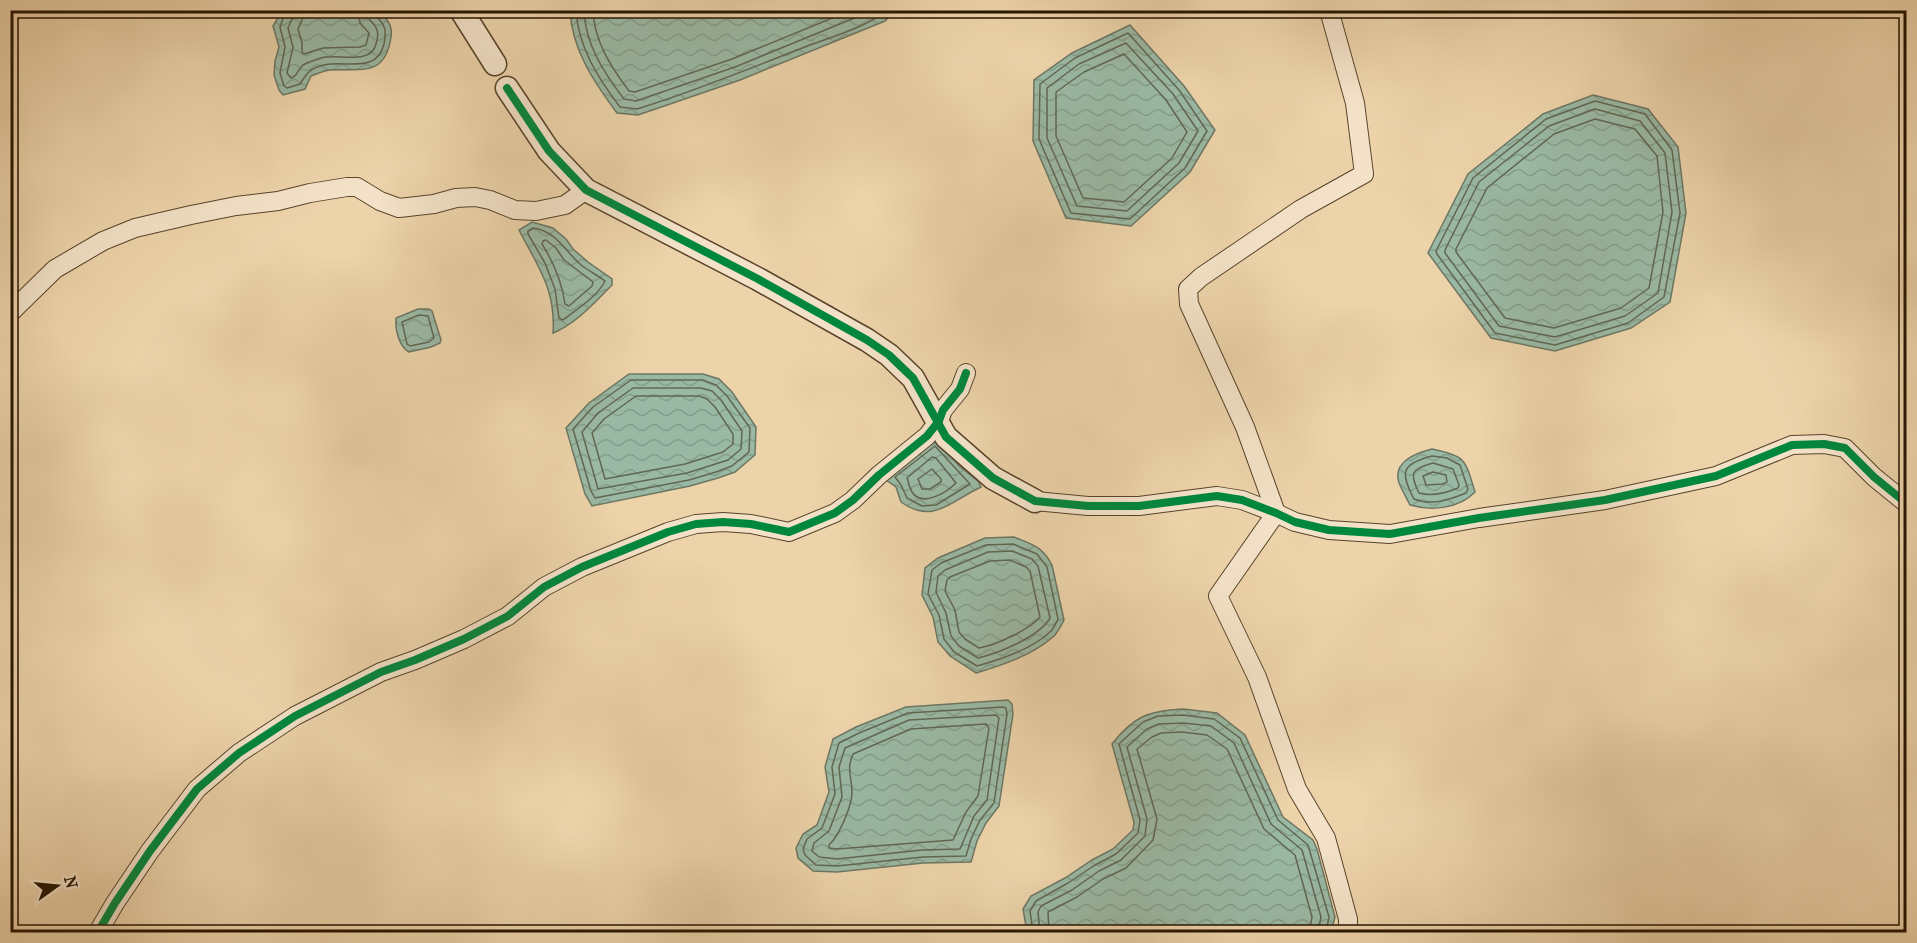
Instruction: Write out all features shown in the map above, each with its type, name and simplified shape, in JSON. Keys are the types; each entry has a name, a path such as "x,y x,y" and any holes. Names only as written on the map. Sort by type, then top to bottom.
{"street":[{"path":"461,10 495,64"},
{"path":"1276,513 1245,427 1189,304 1188,289 1201,277 1301,209 1364,174 1355,103 1329,10"},
{"path":"507,88 549,151 586,190 758,279 867,340 889,355 913,378 946,437 993,478 1035,501 1088,506 1139,506 1217,496 1242,500 1295,522 1329,530 1390,534 1479,518 1605,500 1716,476 1792,445 1824,444 1845,448 1874,477 1906,503"},
{"path":"10,313 55,269 103,241 135,228 191,215 347,187 357,187 380,201 399,208 475,197 515,210 536,211 565,205 586,190"},
{"path":"98,933 150,851 197,789 239,753 295,716 381,672 464,639 508,616 544,587 582,567 668,532 696,524 723,522 751,524 789,532 835,513 927,436 960,389 966,373"},
{"path":"1276,513 1218,596 1257,676 1296,789 1326,838 1348,919 1348,933"}],"water":[{"path":"570,10 894,11 885,21 740,80 638,115 617,113 600,89 575,39"},
{"path":"282,11 376,11 390,25 391,37 388,50 377,65 370,68 322,72 311,76 305,89 283,95 274,75 279,47 273,26"},
{"path":"1130,25 1184,86 1215,130 1190,172 1131,226 1066,218 1033,141 1034,80 1072,53"},
{"path":"1593,95 1648,109 1678,147 1686,213 1670,302 1631,328 1555,351 1491,338 1428,253 1468,174 1543,114"},
{"path":"532,222 553,228 588,262 612,279 612,285 585,312 570,324 553,333 549,291 519,230"},
{"path":"418,309 432,311 441,340 440,343 431,347 409,352 398,337 396,318"},
{"path":"629,374 703,374 719,379 732,392 756,427 755,455 735,472 718,478 592,506 585,494 566,428 589,403"},
{"path":"933,439 939,441 959,466 978,481 981,487 942,508 932,511 912,509 901,502 896,487 886,480"},
{"path":"1432,449 1452,454 1463,461 1475,492 1461,502 1444,507 1427,508 1410,505 1399,483 1399,469 1407,459"},
{"path":"1014,537 1036,547 1045,554 1052,565 1064,620 1054,636 1037,649 1007,663 976,673 950,656 938,642 933,617 922,595 925,568 938,558 985,538"},
{"path":"1008,700 1012,704 1013,714 999,806 986,823 977,841 971,862 923,863 837,872 813,871 798,858 796,848 803,834 817,825 829,792 825,767 833,739 906,707"},
{"path":"1183,709 1217,713 1245,735 1283,817 1313,840 1317,849 1335,917 1331,932 1027,932 1023,909 1031,896 1113,849 1133,830 1134,822 1112,744 1127,727 1143,717 1160,711"}],"cycle path":[{"path":"507,88 549,151 586,190 758,279 867,340 889,355 913,378 946,437 993,478 1035,501 1088,506 1139,506 1217,496 1242,500 1295,522 1329,530 1390,534 1479,518 1605,500 1716,476 1792,445 1824,444 1845,448 1874,477 1906,503"},
{"path":"98,932 150,851 197,789 239,753 295,716 381,672 464,639 508,616 544,587 582,567 668,532 696,524 723,522 751,524 789,532 835,513 927,436 939,421 943,410 960,389 966,373"}]}
